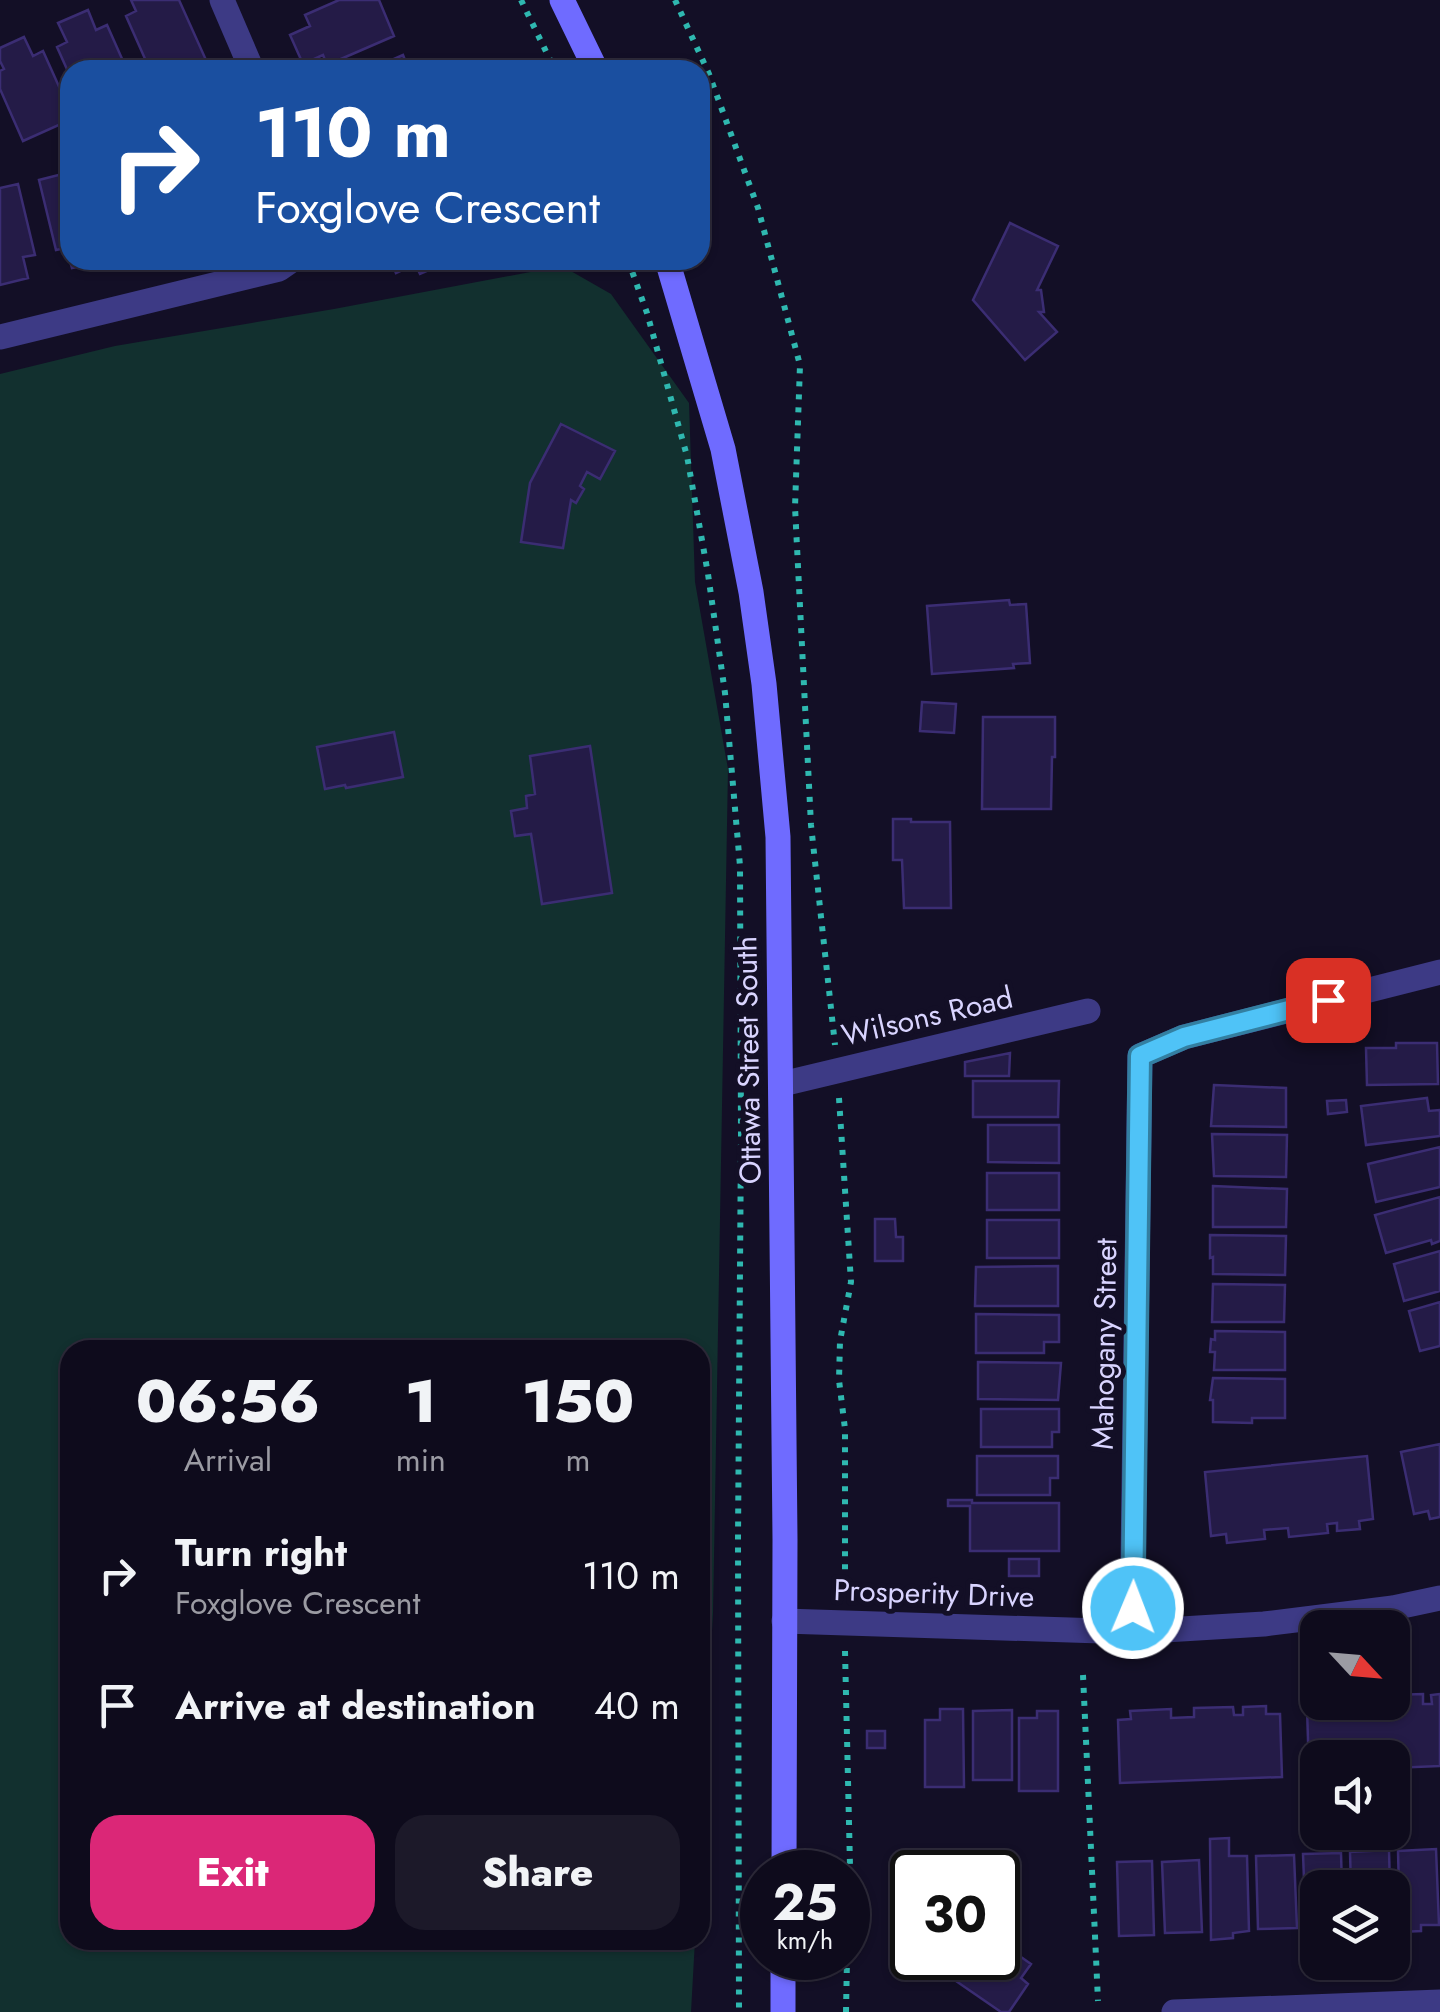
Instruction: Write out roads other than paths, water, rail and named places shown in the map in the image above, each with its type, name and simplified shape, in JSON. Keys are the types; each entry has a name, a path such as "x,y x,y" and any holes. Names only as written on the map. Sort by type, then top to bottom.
{"main road":[{"path":"562,0 591,60"},
{"name":"Ottawa Street South","path":"670,270 722,449 752,592 778,837 784,1850"},
{"path":"783,2012 784,1980"}],"street":[{"path":"222,0 248,60"},
{"path":"0,337 275,270"},
{"name":"Mahogany Street","path":"1132,1632 1140,1056 1184,1037 1440,972"},
{"name":"Wilsons Road","path":"782,1084 1088,1011"},
{"name":"Prosperity Drive","path":"784,1620 1132,1632 1264,1624 1393,1608 1440,1598"},
{"path":"1174,2012 1440,2002"}]}
